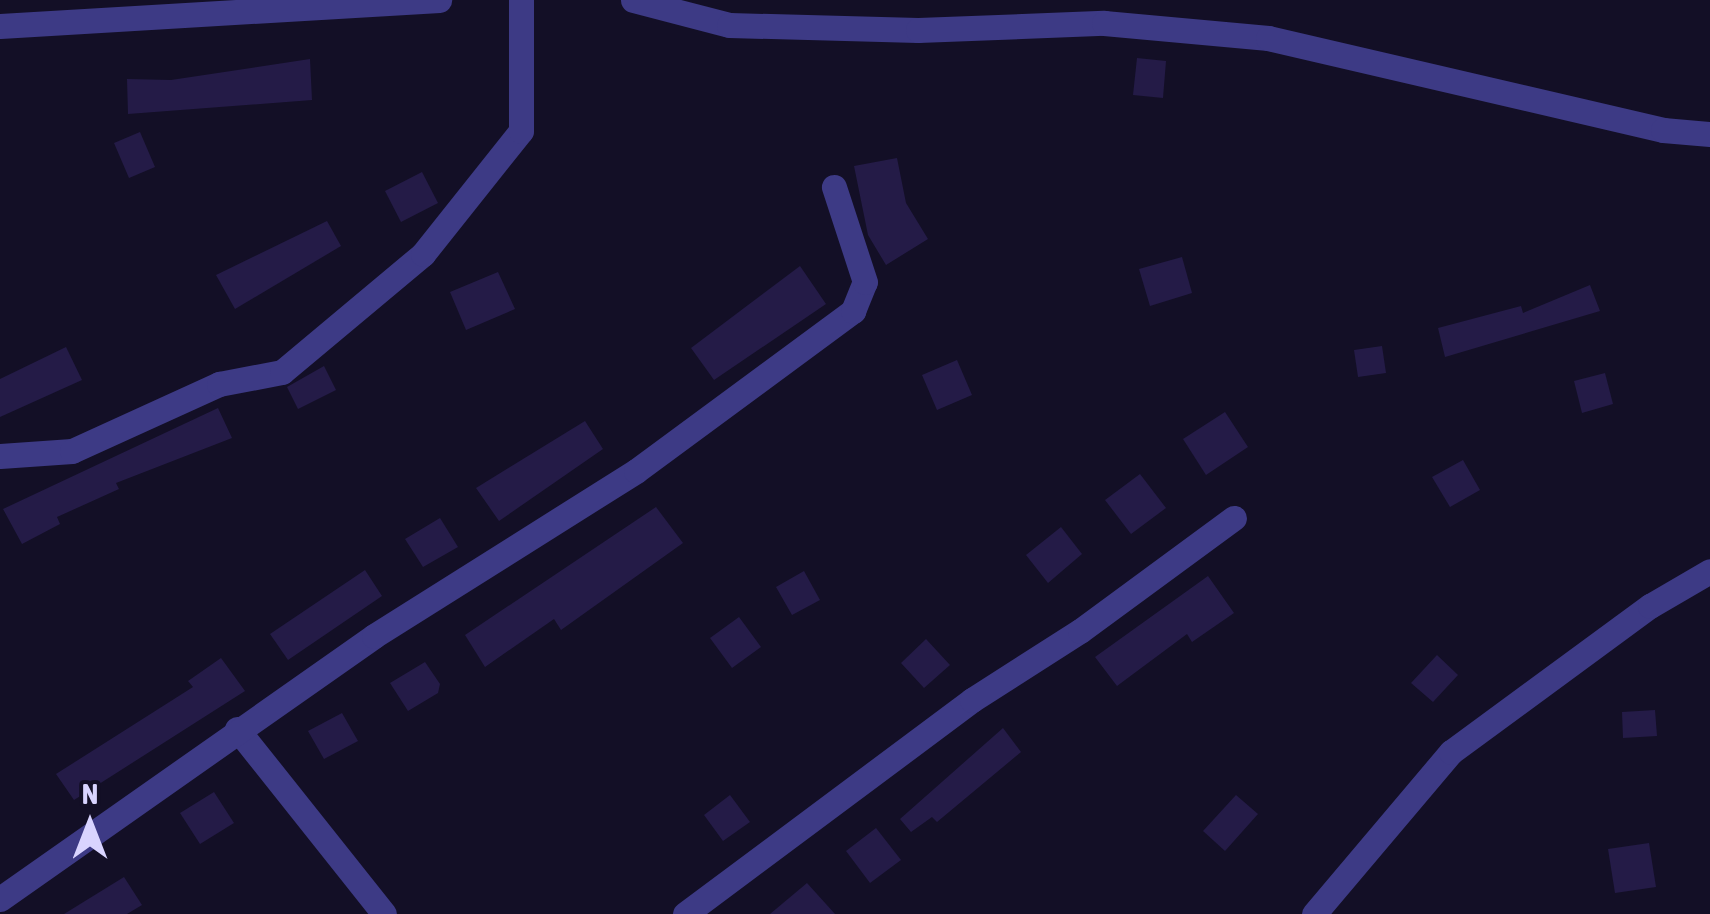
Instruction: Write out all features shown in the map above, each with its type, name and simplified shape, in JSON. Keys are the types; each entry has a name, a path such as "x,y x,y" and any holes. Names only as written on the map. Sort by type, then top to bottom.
{"street":[{"path":"0,26 439,0"},
{"path":"0,456 72,451 219,384 282,372 423,254 521,130 520,0"},
{"path":"634,0 730,25 918,30 1066,22 1268,38 1663,130 1710,134"},
{"path":"0,900 237,729 636,472 853,310 864,282 834,187"},
{"path":"685,914 972,700 1234,518"},
{"path":"1314,914 1451,752 1650,606 1710,571"},
{"path":"237,729 384,914"}],"building":[{"path":"1137,58 1166,61 1163,98 1133,95"},
{"path":"310,59 312,100 128,114 127,79 171,80"},
{"path":"140,132 155,167 129,178 114,143"},
{"path":"897,158 906,203 928,239 886,265 868,235 854,166"},
{"path":"422,172 438,203 401,222 385,191"},
{"path":"327,221 341,246 235,309 216,275"},
{"path":"1182,257 1192,293 1150,306 1139,269"},
{"path":"800,266 826,304 714,380 691,348"},
{"path":"498,272 515,309 466,330 450,292"},
{"path":"1590,285 1600,311 1445,357 1438,328 1521,306 1523,313"},
{"path":"1382,346 1386,373 1358,377 1354,350"},
{"path":"66,347 82,380 0,417 0,379"},
{"path":"957,360 972,395 937,410 922,375"},
{"path":"324,366 336,390 298,409 287,387"},
{"path":"1605,373 1613,404 1582,413 1574,381"},
{"path":"218,408 232,438 116,483 119,489 57,517 60,524 22,544 3,509"},
{"path":"1225,412 1248,447 1206,475 1183,439"},
{"path":"585,421 603,449 499,521 476,488"},
{"path":"1463,460 1480,490 1450,507 1432,477"},
{"path":"1140,474 1166,508 1131,534 1105,500"},
{"path":"656,507 683,543 561,630 554,619 485,667 465,635"},
{"path":"440,518 458,547 423,567 405,539"},
{"path":"1061,527 1082,554 1048,583 1026,555"},
{"path":"365,570 382,596 288,660 270,634"},
{"path":"804,571 820,600 792,615 776,587"},
{"path":"1208,576 1234,613 1192,642 1187,634 1117,686 1095,657"},
{"path":"739,617 761,647 732,668 710,638"},
{"path":"926,639 950,665 924,688 901,663"},
{"path":"1437,655 1458,675 1433,702 1411,683"},
{"path":"221,658 245,691 74,800 56,774 193,687 188,681"},
{"path":"425,662 440,684 438,693 408,711 390,683"},
{"path":"1655,710 1657,736 1623,738 1622,712"},
{"path":"342,713 358,741 324,759 308,731"},
{"path":"1003,728 1021,752 937,822 932,817 911,832 900,819"},
{"path":"214,792 234,823 200,844 180,813"},
{"path":"730,795 750,822 723,841 704,815"},
{"path":"1236,795 1258,814 1225,851 1203,831"},
{"path":"876,828 901,860 870,883 846,851"},
{"path":"1649,843 1656,887 1615,893 1608,849"},
{"path":"124,877 142,905 127,914 64,914"},
{"path":"807,883 835,914 770,914"}]}
